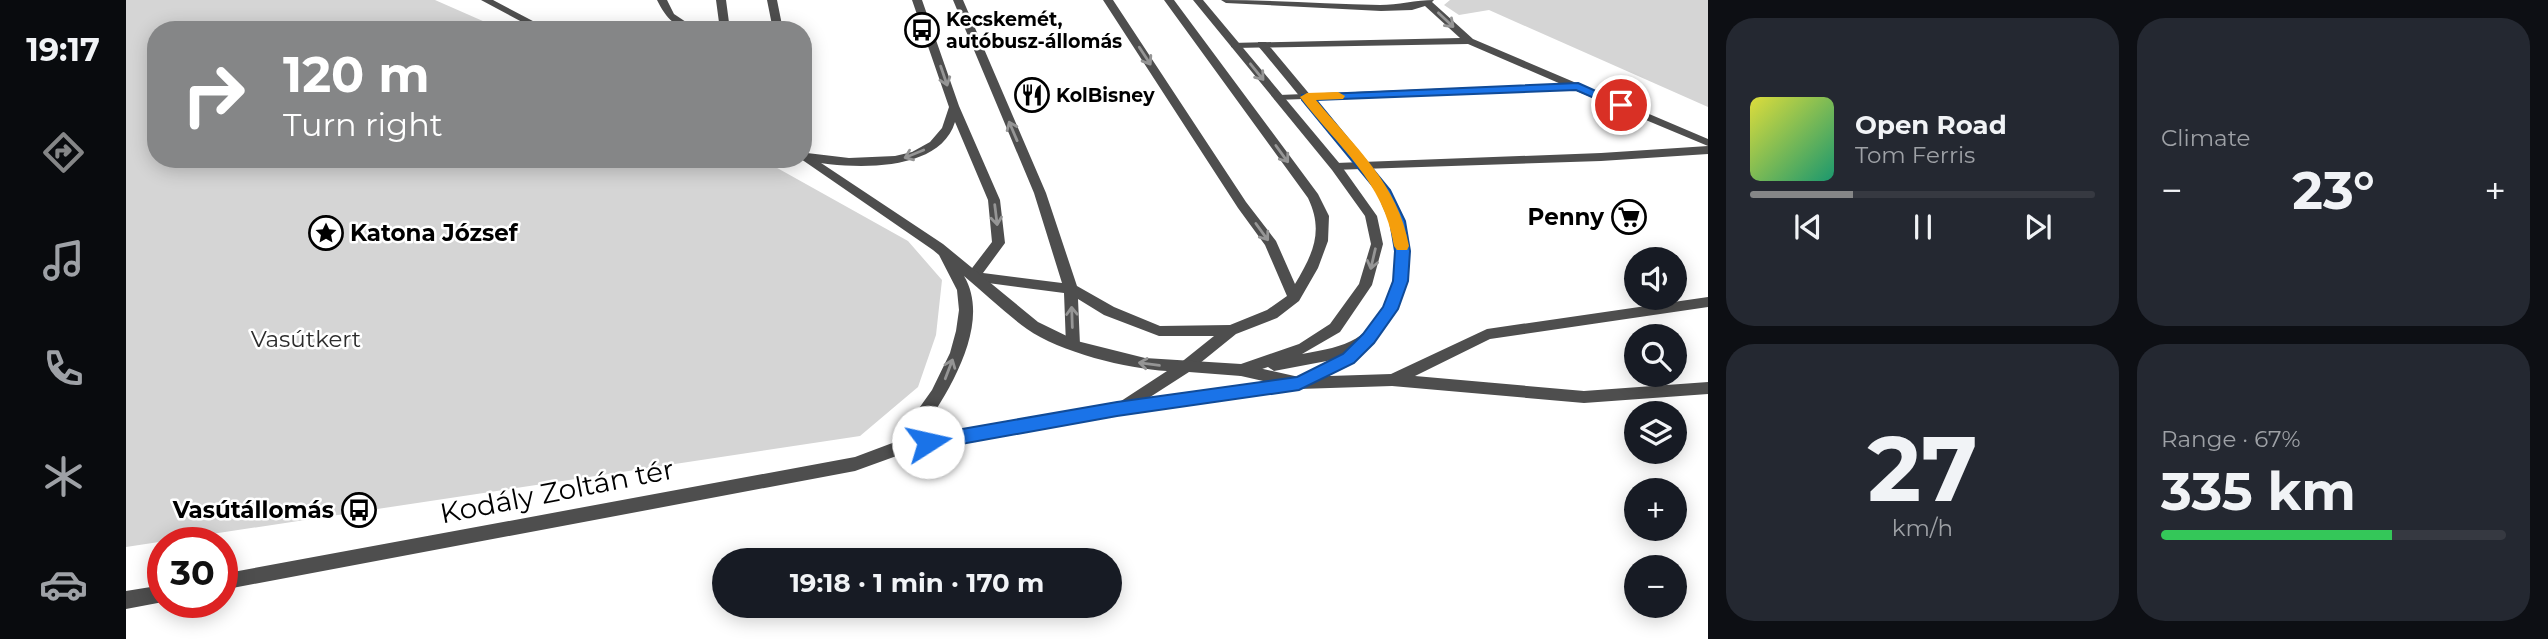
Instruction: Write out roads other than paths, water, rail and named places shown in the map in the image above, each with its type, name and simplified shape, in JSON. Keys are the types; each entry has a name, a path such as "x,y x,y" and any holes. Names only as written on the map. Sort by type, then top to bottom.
{"street":[{"path":"486,0 497,2 530,21"},
{"path":"662,0 670,16 678,21"},
{"path":"721,0 724,21"},
{"path":"772,0 776,21"},
{"path":"918,0 954,106 994,200 999,243 973,275"},
{"path":"958,0 1040,193 1071,289 1073,345"},
{"path":"1108,0 1242,205 1271,244 1294,297"},
{"path":"1169,0 1314,197 1323,216 1322,241 1311,268 1294,297 1272,314 1231,330 1184,368"},
{"name":"Kodály Zoltán tér","path":"1198,0 1336,167 1371,216 1377,244 1365,285 1335,328 1304,348 1241,370"},
{"path":"1226,0 1381,8 1412,8 1428,1 1469,41 1708,142"},
{"path":"1235,45 1469,41"},
{"name":"Kodály Zoltán tér","path":"238,579 855,464 901,447 1117,409 1299,383 1348,359 1369,339 1390,309 1400,281 1403,251 1398,221 1383,190 1262,44"},
{"path":"1279,98 1578,86"},
{"path":"812,157 858,163 902,158 929,148 942,137 952,124 954,106"},
{"path":"1336,167 1708,150"},
{"name":"Kodály Zoltán tér","path":"812,161 938,247 1033,326 1073,345 1146,364 1241,370 1341,353 1369,339"},
{"path":"901,447 926,415 946,379 964,329 964,289 938,247"},
{"path":"973,275 1071,289 1109,311 1159,331 1231,330"},
{"path":"1392,380 1487,334 1708,302"},
{"name":"Kodály Zoltán tér","path":"1117,409 1184,368"},
{"path":"1241,370 1299,383 1392,380 1584,397 1708,388"},
{"path":"126,600 147,596"}],"place":[{"name":"Kecskemét, autóbusz-állomás","path":"922,30"},
{"name":"KolBisney","path":"1032,95"},
{"name":"Penny","path":"1629,217"},
{"name":"Katona József","path":"326,233"},
{"name":"Vasútállomás","path":"359,510"}],"park label":[{"name":"Vasútkert","path":"306,339"}]}
